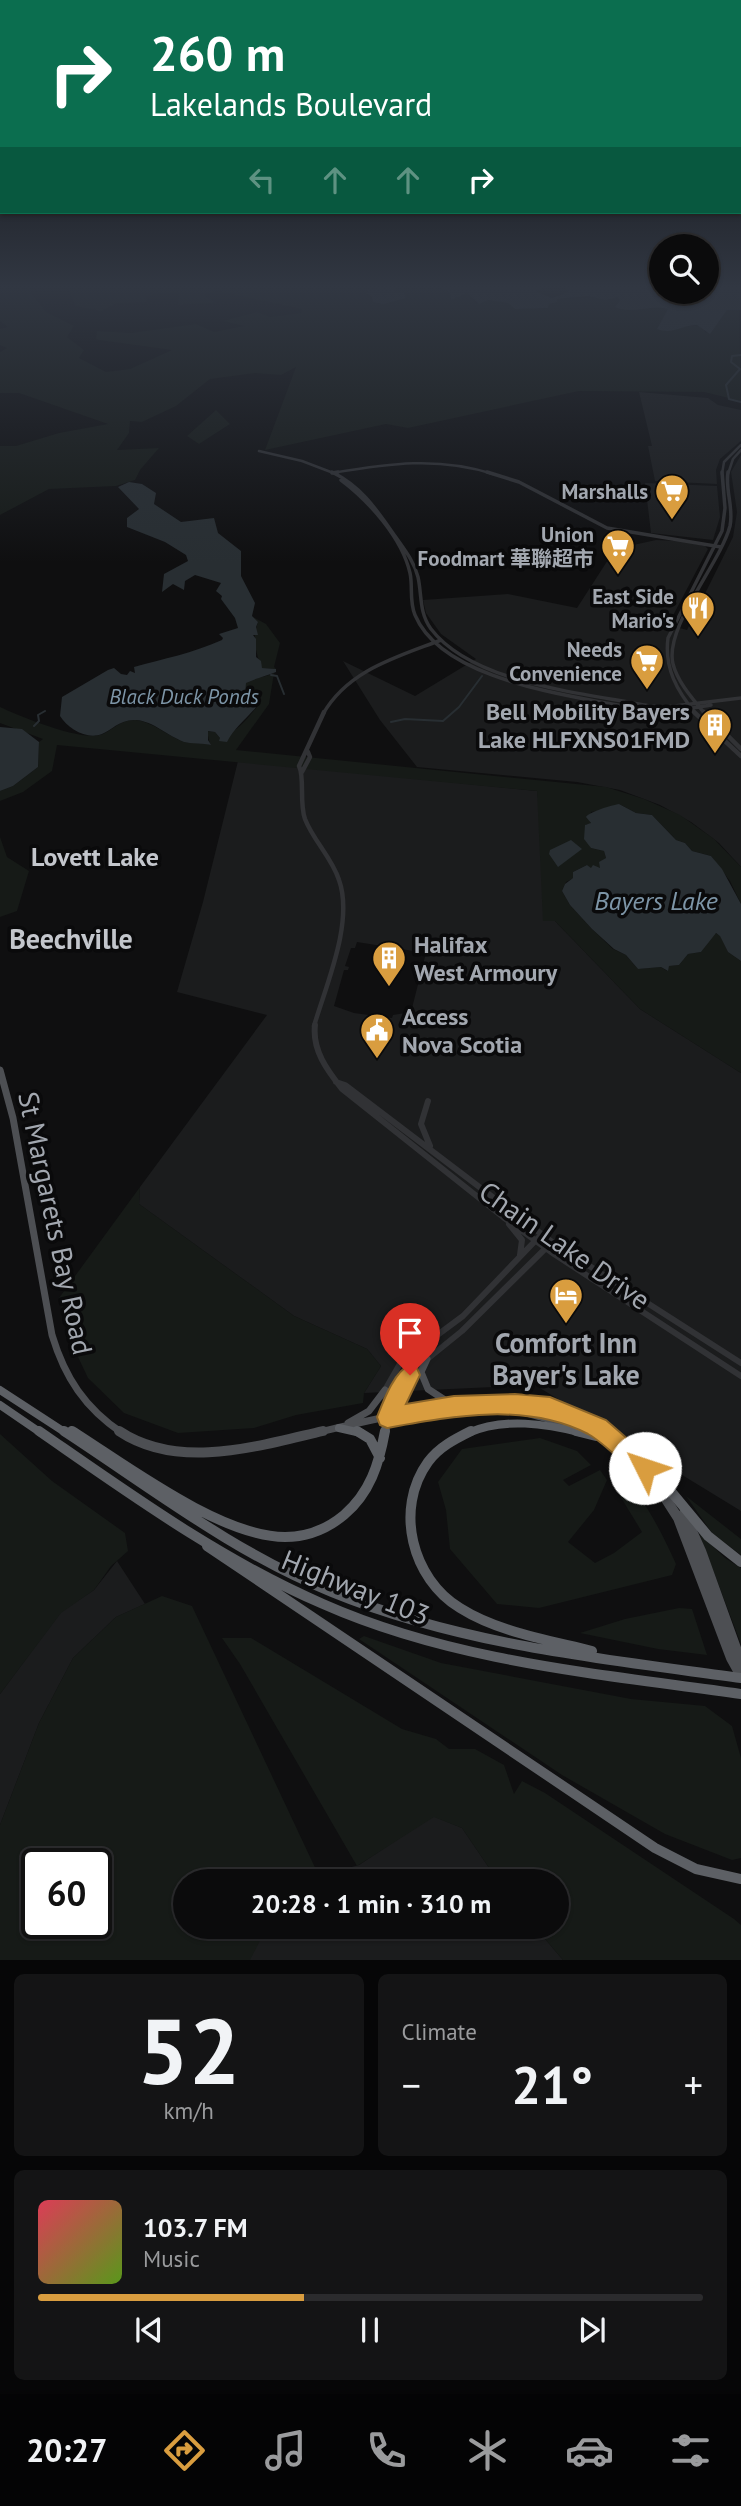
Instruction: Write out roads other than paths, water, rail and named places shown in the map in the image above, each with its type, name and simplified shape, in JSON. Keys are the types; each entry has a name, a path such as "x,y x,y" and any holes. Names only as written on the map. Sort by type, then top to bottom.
{"highway":[{"name":"Highway 103","path":"0,1390 243,1547 330,1591 376,1610 447,1631 741,1677"},
{"path":"15,1399 199,1507 238,1527 269,1536 301,1536 332,1524 360,1499 380,1463 387,1417"},
{"name":"Highway 103","path":"0,1405 201,1537 300,1594 356,1618 412,1636 506,1658 741,1694"},
{"path":"596,1436 551,1425 524,1423 487,1427 454,1439 432,1456 417,1480 409,1513 411,1539 428,1578 441,1594 463,1611 485,1621 637,1662"},
{"path":"339,1428 354,1429 368,1436 377,1448 380,1463"},
{"path":"664,1483 708,1536 741,1562"},
{"path":"201,1537 208,1548 654,1848 683,1864 710,1874 741,1878"}],"main road":[{"name":"St Margarets Bay Road","path":"0,1070 13,1118 54,1345 64,1374 75,1392 114,1429 134,1440 156,1447 191,1453 278,1442 387,1417 454,1406 528,1405 566,1412 598,1428 664,1483 683,1512 697,1541 741,1662"},
{"path":"427,1359 421,1372 425,1385 454,1406"},
{"path":"339,1428 369,1411 385,1390"},
{"name":"St Margarets Bay Road","path":"502,1406 567,1424 613,1442"},
{"name":"St Margarets Bay Road","path":"651,1474 678,1518 741,1677"}],"street":[{"path":"741,448 730,454 721,467 725,520 671,653 677,676 694,705 741,749"},
{"path":"741,448 726,473 732,514 721,547 668,638 665,651 668,671 715,736 741,756"},
{"path":"259,452 331,473 349,480 369,498 414,564 421,614 441,640 473,662 509,675 649,706 694,705 741,698 669,711 647,710 519,682 469,665 434,642 414,614 409,565 364,499 331,473"},
{"path":"331,473 398,462 471,467 519,482 607,528 721,547"},
{"path":"389,1123 336,1082 319,1054 314,1032 344,920 345,901 339,878 305,819 300,793 302,772 310,757 308,752 324,712 345,685 387,659 441,640"},
{"path":"690,695 716,701"},
{"path":"428,1101 420,1126 422,1134 434,1151"},
{"name":"Chain Lake Drive","path":"389,1123 434,1151 552,1242 741,1363"},
{"name":"Chain Lake Drive","path":"389,1123 545,1248 741,1376"},
{"path":"503,1217 522,1240 520,1258"},
{"path":"387,1417 385,1390 404,1359 463,1316 542,1234"},
{"path":"387,1417 410,1375 462,1331 552,1242"}],"water":[{"name":"Black Duck Ponds","path":"129,482 142,484 156,493 154,504 181,522 214,518 218,533 241,551 241,576 255,603 252,616 258,622 258,635 253,635 256,639 256,657 261,661 262,668 276,669 276,672 246,683 245,694 253,696 259,704 227,742 219,741 220,738 215,732 208,731 211,745 184,742 148,723 136,720 90,736 73,729 60,716 62,697 108,670 114,668 127,675 130,671 135,673 134,667 211,645 222,640 219,634 238,628 235,618 221,599 222,596 216,591 221,583 195,575 185,581 184,590 173,584 162,592 164,574 188,561 186,555 165,542 127,527 127,518 139,509 118,487"},
{"name":"Lovett Lake","path":"0,727 22,729 39,742 38,767 13,786 0,791"},
{"name":"Bayers Lake","path":"619,804 636,813 652,815 676,840 685,843 692,851 711,856 722,869 741,904 741,961 728,952 716,933 701,952 688,954 679,965 669,966 668,971 661,967 638,969 626,955 614,949 592,929 570,905 562,891 565,884 573,878 573,872 587,865 600,868 599,862 606,858 604,851 591,848 584,839 585,825 591,823 586,817"},
{"path":"571,840 582,849 558,867 549,854 550,850"}],"waterway":[{"path":"731,379 726,385 729,399 741,402"},
{"path":"271,675 277,676 284,694"},
{"path":"391,722 405,719 443,721 459,707 482,676"},
{"path":"34,726 39,721 38,715 45,711"}],"place":[{"name":"Marshalls","path":"672,521"},
{"name":"Union Foodmart 華聯超市","path":"618,576"},
{"name":"East Side Mario's","path":"698,638"},
{"name":"Needs Convenience","path":"647,691"},
{"name":"Bell Mobility Bayers Lake HLFXNS01FMD","path":"715,755"},
{"name":"Halifax West Armoury","path":"389,988"},
{"name":"Access Nova Scotia","path":"377,1060"},
{"name":"Comfort Inn Bayer's Lake","path":"566,1325"}],"district":[{"name":"Lovett Lake","path":"95,856"},
{"name":"Beechville","path":"71,938"}]}
